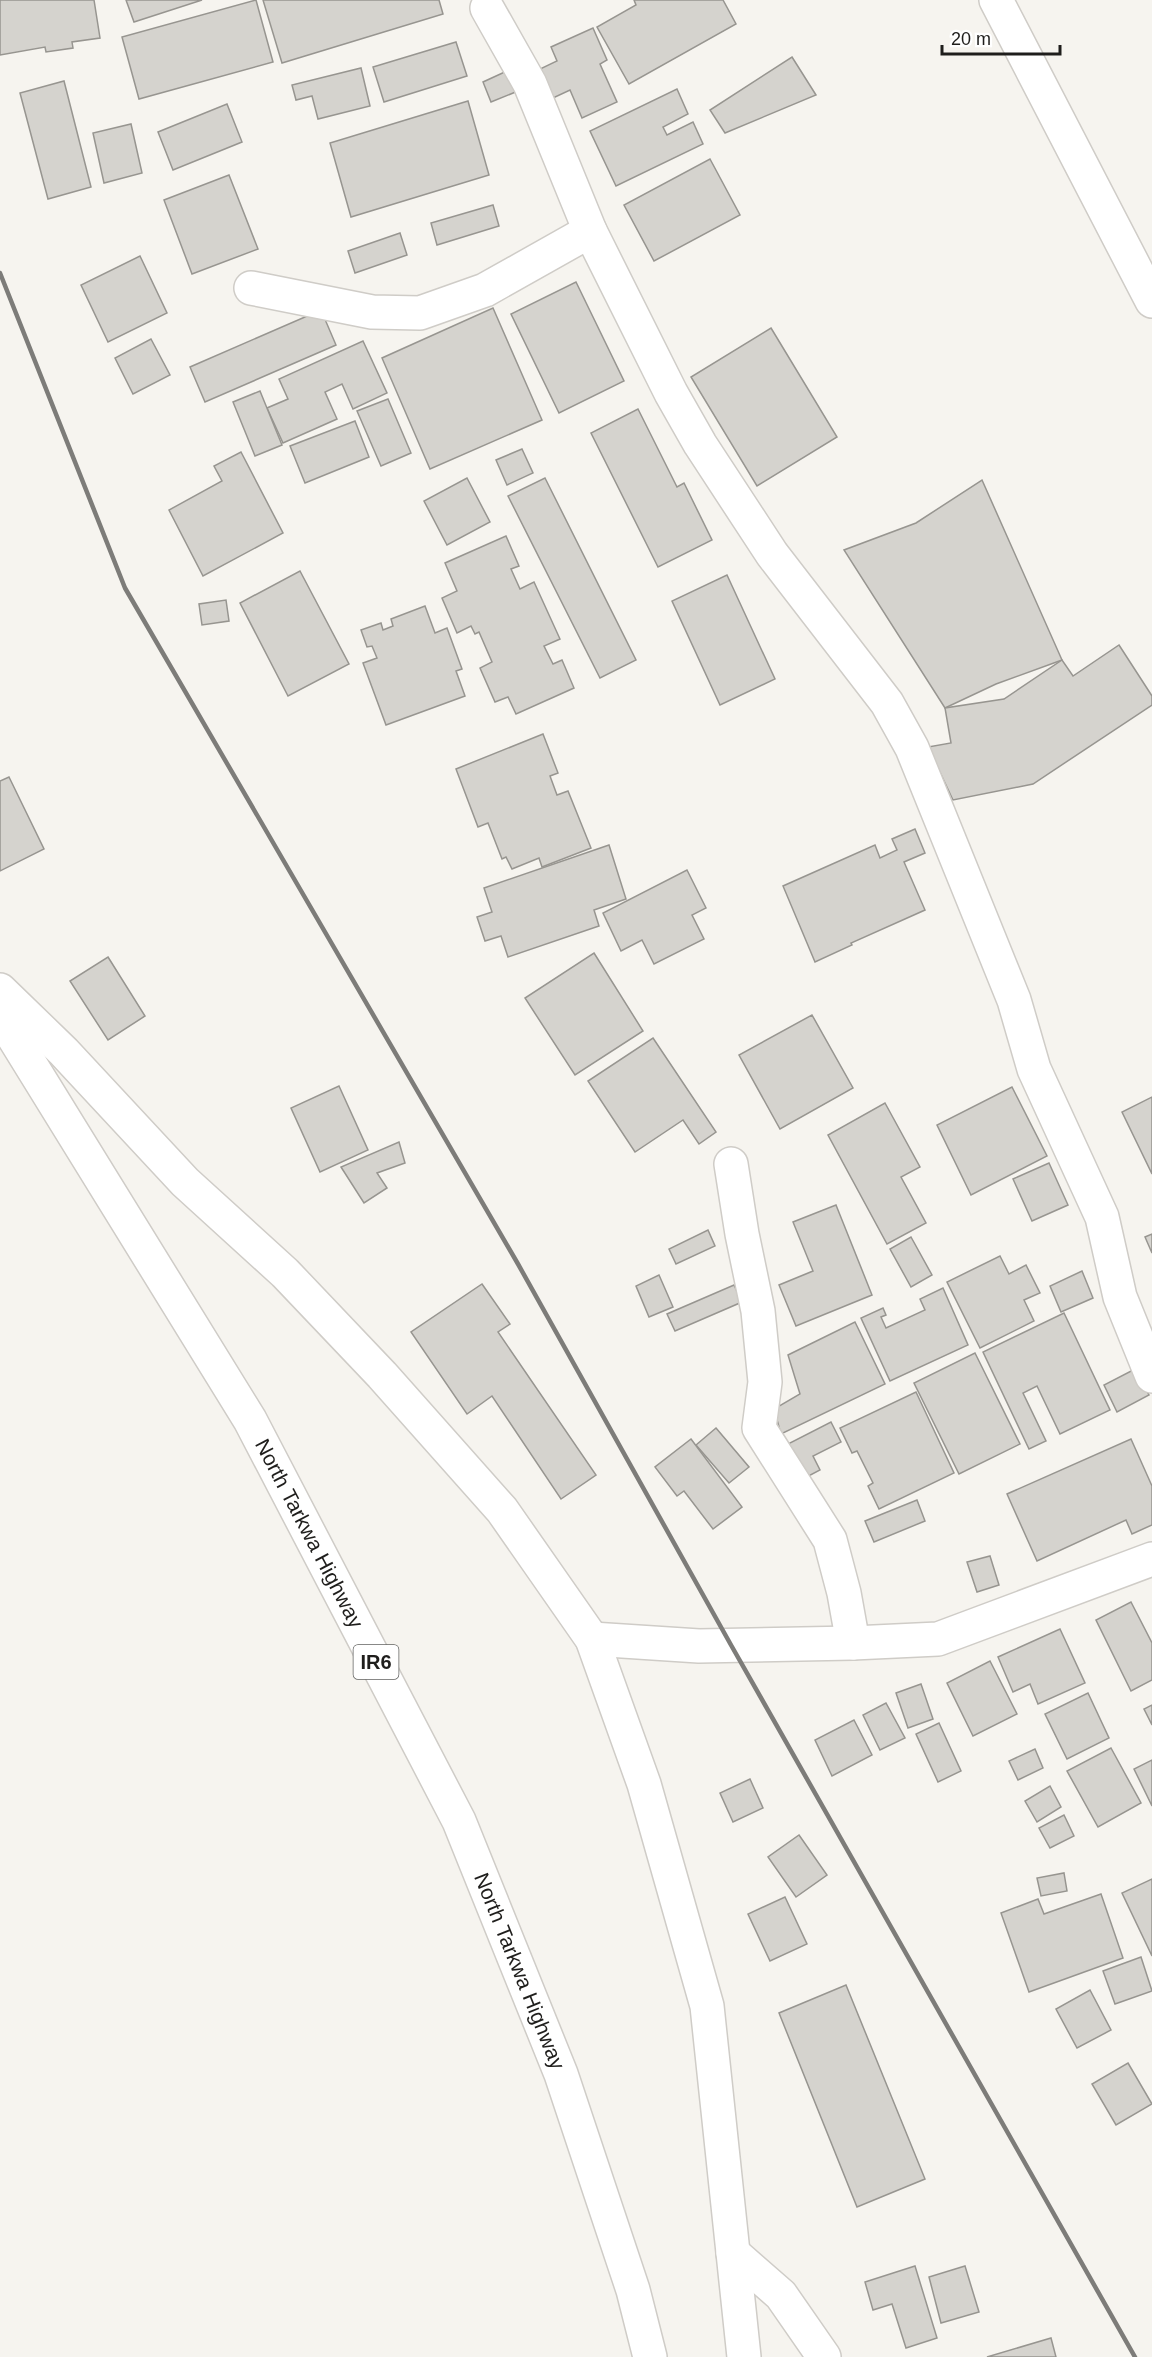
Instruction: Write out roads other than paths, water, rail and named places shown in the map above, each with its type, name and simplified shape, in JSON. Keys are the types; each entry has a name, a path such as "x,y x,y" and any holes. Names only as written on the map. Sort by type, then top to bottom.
{"street":[{"path":"996,0 1152,301"},
{"path":"493,3 530,84 590,231 671,393 700,444 772,554 887,703 912,748 1014,1000 1034,1070 1102,1217 1120,1296 1152,1376"},
{"path":"251,288 372,312 420,313 484,290 590,231"},
{"path":"0,990 64,1052 185,1182 285,1273 382,1376 502,1510 592,1639 644,1784 707,2006 744,2357"},
{"name":"North Tarkwa Highway","path":"0,1015 250,1420 459,1821 561,2074 633,2290 650,2357"},
{"path":"731,1164 742,1234 758,1311 765,1382 759,1428 830,1540 844,1593 853,1643"},
{"path":"592,1639 699,1646 938,1639 1152,1559"},
{"path":"732,2253 781,2295 824,2357"}],"railway":[{"path":"0,273 125,588 518,1264 731,1645 1135,2357"}]}
